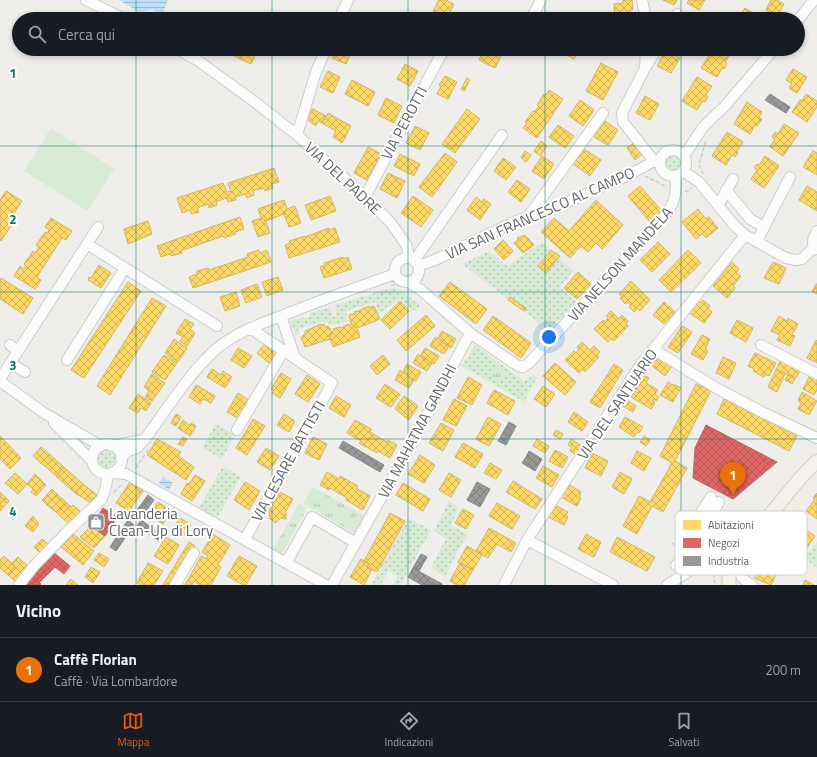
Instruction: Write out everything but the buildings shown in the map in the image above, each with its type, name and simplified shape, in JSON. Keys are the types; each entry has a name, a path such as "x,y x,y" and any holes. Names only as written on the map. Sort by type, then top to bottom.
{"main road":[{"path":"764,511 817,461"},
{"path":"773,511 795,483"},
{"path":"720,575 723,585"},
{"path":"725,575 731,585"}],"street":[{"path":"86,0 110,12"},
{"path":"342,12 348,0"},
{"path":"535,12 541,0"},
{"path":"642,0 645,12"},
{"path":"804,12 814,0"},
{"path":"190,56 245,94 297,135"},
{"name":"VIA DEL PADRE","path":"323,56 316,72 297,135 365,197 391,223 407,246 414,262"},
{"name":"VIA PEROTTI","path":"365,197 440,56"},
{"path":"645,68 646,56"},
{"path":"653,56 622,113 623,122 663,170 666,173 679,173 699,182 735,226 757,242 786,258 796,260 816,249 812,243 817,231"},
{"path":"684,156 703,127 724,106 768,56"},
{"path":"528,217 603,113"},
{"path":"414,262 502,135"},
{"path":"657,162 668,150 677,150 684,156 686,163 679,173"},
{"name":"VIA SAN FRANCESCO AL CAMPO","path":"414,262 435,260 514,222 565,203 657,162"},
{"name":"VIA NELSON MANDELA","path":"470,333 518,366 524,367 668,212 674,203 679,173"},
{"path":"757,242 790,177"},
{"path":"718,206 733,179"},
{"path":"726,190 750,219 764,227"},
{"path":"98,227 0,380 44,413 101,446"},
{"name":"VIA DEL SANTUARIO","path":"504,585 527,540 639,367 746,235"},
{"path":"86,244 217,326"},
{"path":"401,260 414,262 418,272 412,280 405,282 399,279 395,270 398,262 401,260"},
{"path":"67,360 125,268"},
{"path":"19,585 34,566 102,499 110,474 116,471 121,460 128,451 137,448 145,439 198,367 215,350 231,338 250,328 396,274"},
{"path":"412,280 421,290 470,333"},
{"path":"281,316 295,358"},
{"path":"250,328 295,358"},
{"name":"VIA MAHATMA GANDHI","path":"332,585 412,443 470,333"},
{"path":"10,345 18,351"},
{"path":"761,345 817,374"},
{"path":"653,349 718,389 817,438"},
{"path":"237,430 284,350"},
{"name":"VIA CESARE BATTISTI","path":"245,540 332,383 295,358"},
{"path":"10,363 25,372"},
{"path":"44,413 92,461 96,469 104,474 126,474 326,585"},
{"path":"92,461 94,452 101,446 134,443 145,439"},
{"path":"112,446 118,451 126,474"},
{"path":"710,511 715,499"},
{"path":"286,563 312,517 356,542"},
{"path":"527,540 613,585"},
{"path":"175,585 194,553"},
{"path":"670,583 677,575"},
{"path":"740,575 749,583"},
{"path":"731,585 740,582 749,583"}],"path":[{"path":"714,575 715,585"}],"green space":[{"path":"51,128 114,169 87,211 24,171"},
{"path":"673,154 679,157 682,163 679,169 673,172 667,169 664,163 667,157"},
{"path":"542,242 573,271 560,287 576,302 549,330 462,264 489,251 507,266"},
{"path":"395,287 420,305 413,311 399,299 379,314 375,302 346,311 348,321 329,326 328,323 324,323 323,321 298,329 299,334 296,336 290,321 306,317 309,318 310,313 330,307 333,317 337,316 335,305"},
{"path":"475,345 524,381 533,375 537,378 524,402 462,366"},
{"path":"494,367 505,373 500,381 490,374"},
{"path":"216,424 236,435 221,459 202,447"},
{"path":"103,450 111,450 116,455 114,466 111,468 103,468 98,463 98,455"},
{"path":"223,466 241,477 217,518 199,507"},
{"path":"313,487 366,517 356,534 303,504"},
{"path":"449,501 459,508 451,525 467,534 445,577 431,567 446,539 434,531"},
{"path":"299,503 307,508 281,556 273,550"},
{"path":"408,518 431,530 400,585 393,585 397,576 389,570 381,585 371,585"},
{"path":"817,542 817,568 807,560 807,554"}],"water":[{"path":"119,0 168,0 163,12 154,12 153,9 139,12"},
{"path":"163,477 173,483 169,490 159,483"}],"place":[{"name":"Caffè Florian","path":"733,495"},
{"name":"Lavanderia Clean-Up di Lory","path":"96,522"}]}
